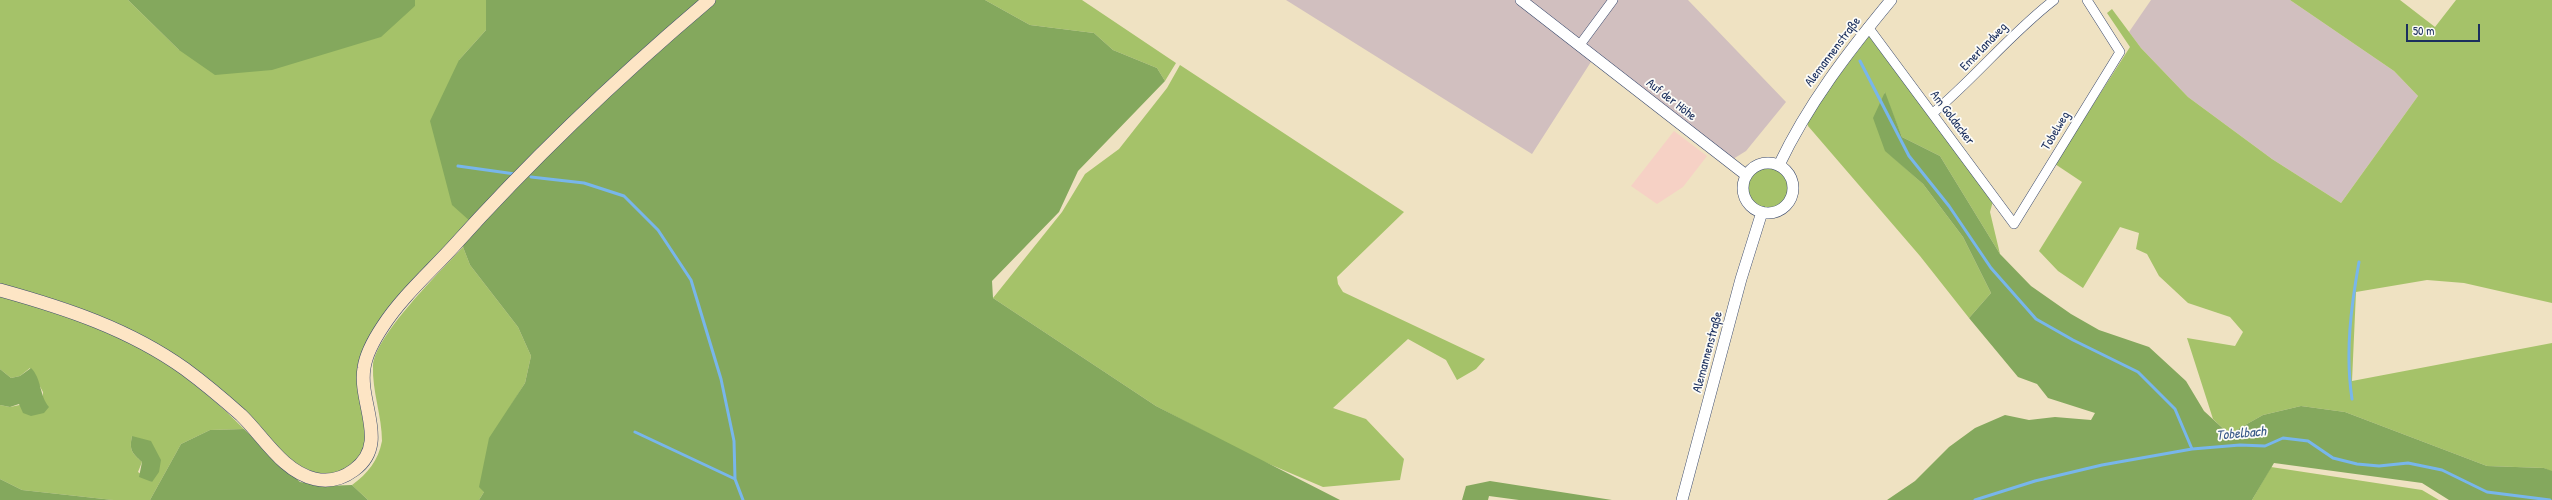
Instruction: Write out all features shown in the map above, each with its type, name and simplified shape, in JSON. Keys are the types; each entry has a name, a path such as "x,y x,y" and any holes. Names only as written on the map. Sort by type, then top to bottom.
{"main road":[{"path":"0,290 79,313 124,333 183,368 213,391 242,416 293,468 314,478 335,480 360,465 370,449 372,436 364,388 364,368 370,350 384,324 468,230 558,137 668,35 709,0"}],"street":[{"name":"Auf der Höhe","path":"1521,0 1746,175"},
{"path":"1579,46 1613,0"},
{"name":"Alemannenstraße","path":"1780,165 1800,122 1868,27 1891,0"},
{"name":"Emerlandweg","path":"1933,113 1956,94 2026,22 2054,0"},
{"name":"Tobelweg","path":"2014,224 2120,52 2087,0"},
{"name":"Am Goldacker","path":"1868,27 2014,224"},
{"path":"1764,163 1780,165 1788,172 1792,181 1792,197 1786,206 1777,211 1762,212 1752,207 1745,197 1743,186 1746,175 1754,167 1764,163"},
{"name":"Alemannenstraße","path":"1682,500 1741,279 1762,212"}],"shaded area":[{"path":"1286,0 1688,0 1786,102 1746,151 1733,159 1596,54 1532,154"},
{"path":"2151,0 2290,0 2394,71 2418,96 2341,203 2272,159 2188,97 2141,48 2129,32"},
{"path":"1674,131 1707,156 1683,187 1657,204 1631,186"}],"green space":[{"path":"0,0 128,0 179,50 415,6 415,0 486,0 486,30 459,60 471,222 371,337 365,447 358,459 348,468 335,474 322,475 296,465 257,425 106,320 66,303 0,285"},
{"path":"128,0 415,0 415,6 381,37 272,70 215,75 179,50"},
{"path":"486,0 985,0 1030,25 1094,33 1113,50 1157,68 1165,81 1078,171 1059,212 992,281 993,298 1156,406 1340,500 479,500 484,492 479,487 489,438 525,383 531,356 518,327 470,265 463,247 471,222 452,205 430,121 459,60 486,30"},
{"path":"985,0 1082,0 1176,63 1165,81 1157,68 1113,50 1094,33 1030,25"},
{"path":"2290,0 2400,0 2435,27 2456,0 2552,0 2552,303 2464,283 2427,280 2356,292 2352,381 2552,343 2552,472 2544,468 2487,466 2345,412 2301,406 2263,415 2229,434 2213,419 2187,338 2235,346 2243,332 2230,317 2188,303 2159,276 2147,254 2136,249 2139,233 2120,227 2083,288 2058,271 2039,251 2082,182 2055,164 2130,47 2107,13 2112,9 2141,48 2188,97 2272,159 2341,203 2418,96 2394,71"},
{"path":"1869,36 1993,201 1990,212 2000,254 1940,156 1902,137 1884,92 1885,150 1923,184 1963,237 1991,293 1969,318 1920,256 1808,126 1807,118"},
{"path":"1180,65 1404,212 1337,277 1338,284 1343,292 1485,359 1476,369 1457,380 1446,360 1408,339 1333,408 1366,419 1404,459 1400,480 1323,487 1255,458 1156,406 993,298 1062,212 1085,174 1119,149 1167,88"},
{"path":"1885,92 1902,137 1940,156 2000,254 2031,286 2071,314 2099,330 2149,347 2186,381 2204,411 2229,434 2263,415 2301,406 2345,412 2487,466 2544,468 2552,471 2552,500 2449,500 2422,483 2274,463 2252,500 1887,500 1915,481 1949,447 1975,428 2005,415 2029,420 2055,417 2091,420 2095,413 2048,398 2037,384 2018,377 1969,318 1991,293 1963,237 1923,184 1885,151 1873,118"},
{"path":"1768,167 1783,173 1789,188 1783,203 1768,209 1753,203 1747,188 1753,173"},
{"path":"463,247 470,265 518,327 531,356 525,383 510,407 484,492 479,500 368,500 352,485 372,466 378,455 382,441 382,432 373,375 373,366 377,353 385,338 410,304"},
{"path":"0,294 75,315 129,341 170,366 189,380 208,395 244,429 210,430 181,444 150,500 113,500 22,490 0,479 0,405 10,407 43,400 43,392 30,368 20,376 11,378 0,369","holes":["132,436 152,482 138,472 142,462 132,451"]},
{"path":"31,368 35,372 49,407 44,413 31,416 23,413 19,404 10,407 0,405 0,369 11,378 20,376"},
{"path":"244,429 300,482 325,486 352,485 368,500 150,500 181,444 210,430"},
{"path":"132,436 151,441 161,460 159,472 152,482 139,477 142,462 132,451"},
{"path":"2271,467 2422,490 2439,500 2252,500"},
{"path":"0,479 22,490 113,500 0,500"},
{"path":"1490,481 1612,500 1519,500 1489,496 1488,500 1462,500 1466,486"}],"waterway":[{"path":"1860,61 1909,156 1949,206 1991,268 2036,319 2073,340 2138,372 2175,409 2192,449"},
{"path":"458,166 515,174"},
{"path":"531,177 584,183 624,196 658,230 691,280 721,379 734,441 735,479 743,500"},
{"path":"2352,399 2349,347 2359,262"},
{"path":"635,432 735,479"},
{"name":"Tobelbach","path":"1975,500 2035,481 2102,465 2192,449 2240,445 2265,446 2283,438 2308,441 2333,458 2357,464 2379,466 2408,463 2442,470 2487,492 2550,500"}]}
